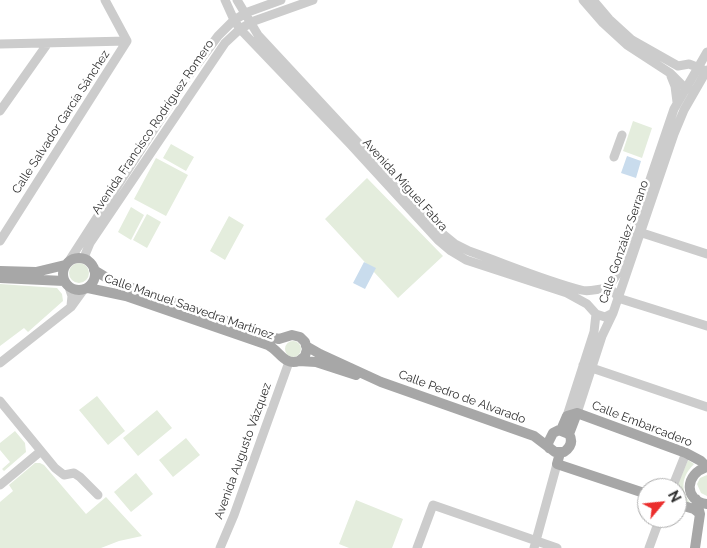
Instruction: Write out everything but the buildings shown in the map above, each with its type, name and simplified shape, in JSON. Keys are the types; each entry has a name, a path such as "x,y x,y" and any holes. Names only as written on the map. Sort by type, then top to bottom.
{"main road":[{"path":"0,271 36,272 67,263 77,258 87,260 94,270 94,279 86,288 75,290 67,284 62,272 67,263"},
{"name":"Calle Manuel Saavedra Martínez","path":"94,270 112,281 265,336 274,339 285,338"},
{"path":"0,278 67,284"},
{"name":"Calle Manuel Saavedra Martínez","path":"86,288 126,296 206,323 268,345 274,348 280,355"},
{"path":"296,336 302,339 306,346 305,356 294,362 280,355 279,347 285,338 296,336"},
{"name":"Calle Pedro de Alvarado","path":"306,346 382,382"},
{"name":"Calle Pedro de Alvarado","path":"294,362 316,362 382,382 534,436 555,452 558,458"},
{"path":"549,448 548,442 561,432 577,412"},
{"name":"Calle Embarcadero","path":"577,412 686,453 702,461 707,467"},
{"path":"561,432 571,444 558,458 637,490"},
{"name":"Calle Pedro de Alvarado","path":"534,436 561,432"},
{"path":"695,548 702,516 696,499 691,492 690,485 691,479 697,470 707,467"},
{"path":"696,499 707,504"},
{"path":"687,507 694,509 702,516"}],"street":[{"path":"0,44 127,41 105,0"},
{"name":"Avenida Miguel Fabra","path":"225,0 240,29 344,137 450,252 466,260 567,293 580,299 594,312"},
{"name":"Avenida Miguel Fabra","path":"237,0 258,35 444,235 455,244 469,251 566,286 589,292 604,289"},
{"name":"Avenida Francisco Rodríguez Romero","path":"67,263 188,78 218,36 234,20 245,13 281,0"},
{"name":"Avenida Francisco Rodríguez Romero","path":"87,260 86,255 90,243 220,50 240,29 251,23 273,13 313,0"},
{"path":"584,0 603,24 670,74 683,88 695,91"},
{"path":"593,0 636,47 676,65 700,68 707,52"},
{"name":"Calle Salvador García Sánchez","path":"0,241 127,41"},
{"path":"0,111 48,43"},
{"path":"670,74 676,65"},
{"name":"Calle González Serrano","path":"577,412 587,366 614,311 637,231 683,88 679,76 681,72 700,68 701,81 684,110 637,231 619,271 592,300 594,332 577,412"},
{"path":"670,74 675,86 677,102"},
{"path":"614,157 622,134"},
{"path":"637,231 707,254"},
{"path":"67,284 72,296 71,307"},
{"path":"622,287 630,302"},
{"path":"0,363 71,307 86,288"},
{"path":"604,289 613,290 618,298 707,326"},
{"path":"594,312 605,317 630,302"},
{"name":"Avenida Augusto Vázquez","path":"220,548 294,362"},
{"path":"587,366 707,407"},
{"path":"0,401 55,468 64,475 74,473 98,495"},
{"path":"0,485 41,451"},
{"path":"676,478 686,453"},
{"path":"535,544 558,458"},
{"path":"418,548 433,506 535,544 558,548"},
{"path":"649,548 656,528"}],"green space":[{"path":"633,121 652,128 642,158 623,151"},
{"path":"171,144 194,157 186,171 163,158"},
{"path":"156,158 188,175 166,216 134,199"},
{"path":"367,178 443,256 398,298 325,219"},
{"path":"131,207 144,215 131,240 118,232"},
{"path":"147,214 161,222 147,248 133,240"},
{"path":"229,216 244,225 225,260 210,251"},
{"path":"75,263 83,263 89,269 89,277 83,283 75,283 69,277 69,269"},
{"path":"0,284 57,288 62,294 63,301 28,332 24,328 0,346"},
{"path":"293,341 299,343 301,349 299,355 293,357 287,355 285,349 287,343"},
{"path":"97,396 125,431 108,445 79,410"},
{"path":"157,410 172,428 138,456 123,438"},
{"path":"15,431 25,443 26,452 4,471 2,469 10,462 0,450 0,443"},
{"path":"186,438 200,455 173,477 159,460"},
{"path":"688,460 694,464 684,478 680,478"},
{"path":"35,463 44,465 86,514 106,497 142,536 119,541 101,548 0,548 0,502 13,491 9,485"},
{"path":"136,473 153,494 131,512 114,492"},
{"path":"707,475 707,496 701,493 697,484 700,478"},
{"path":"356,500 403,519 392,548 349,548 339,544"}],"water":[{"path":"627,156 641,161 636,178 621,173"},
{"path":"364,262 376,268 365,289 353,283"}]}
